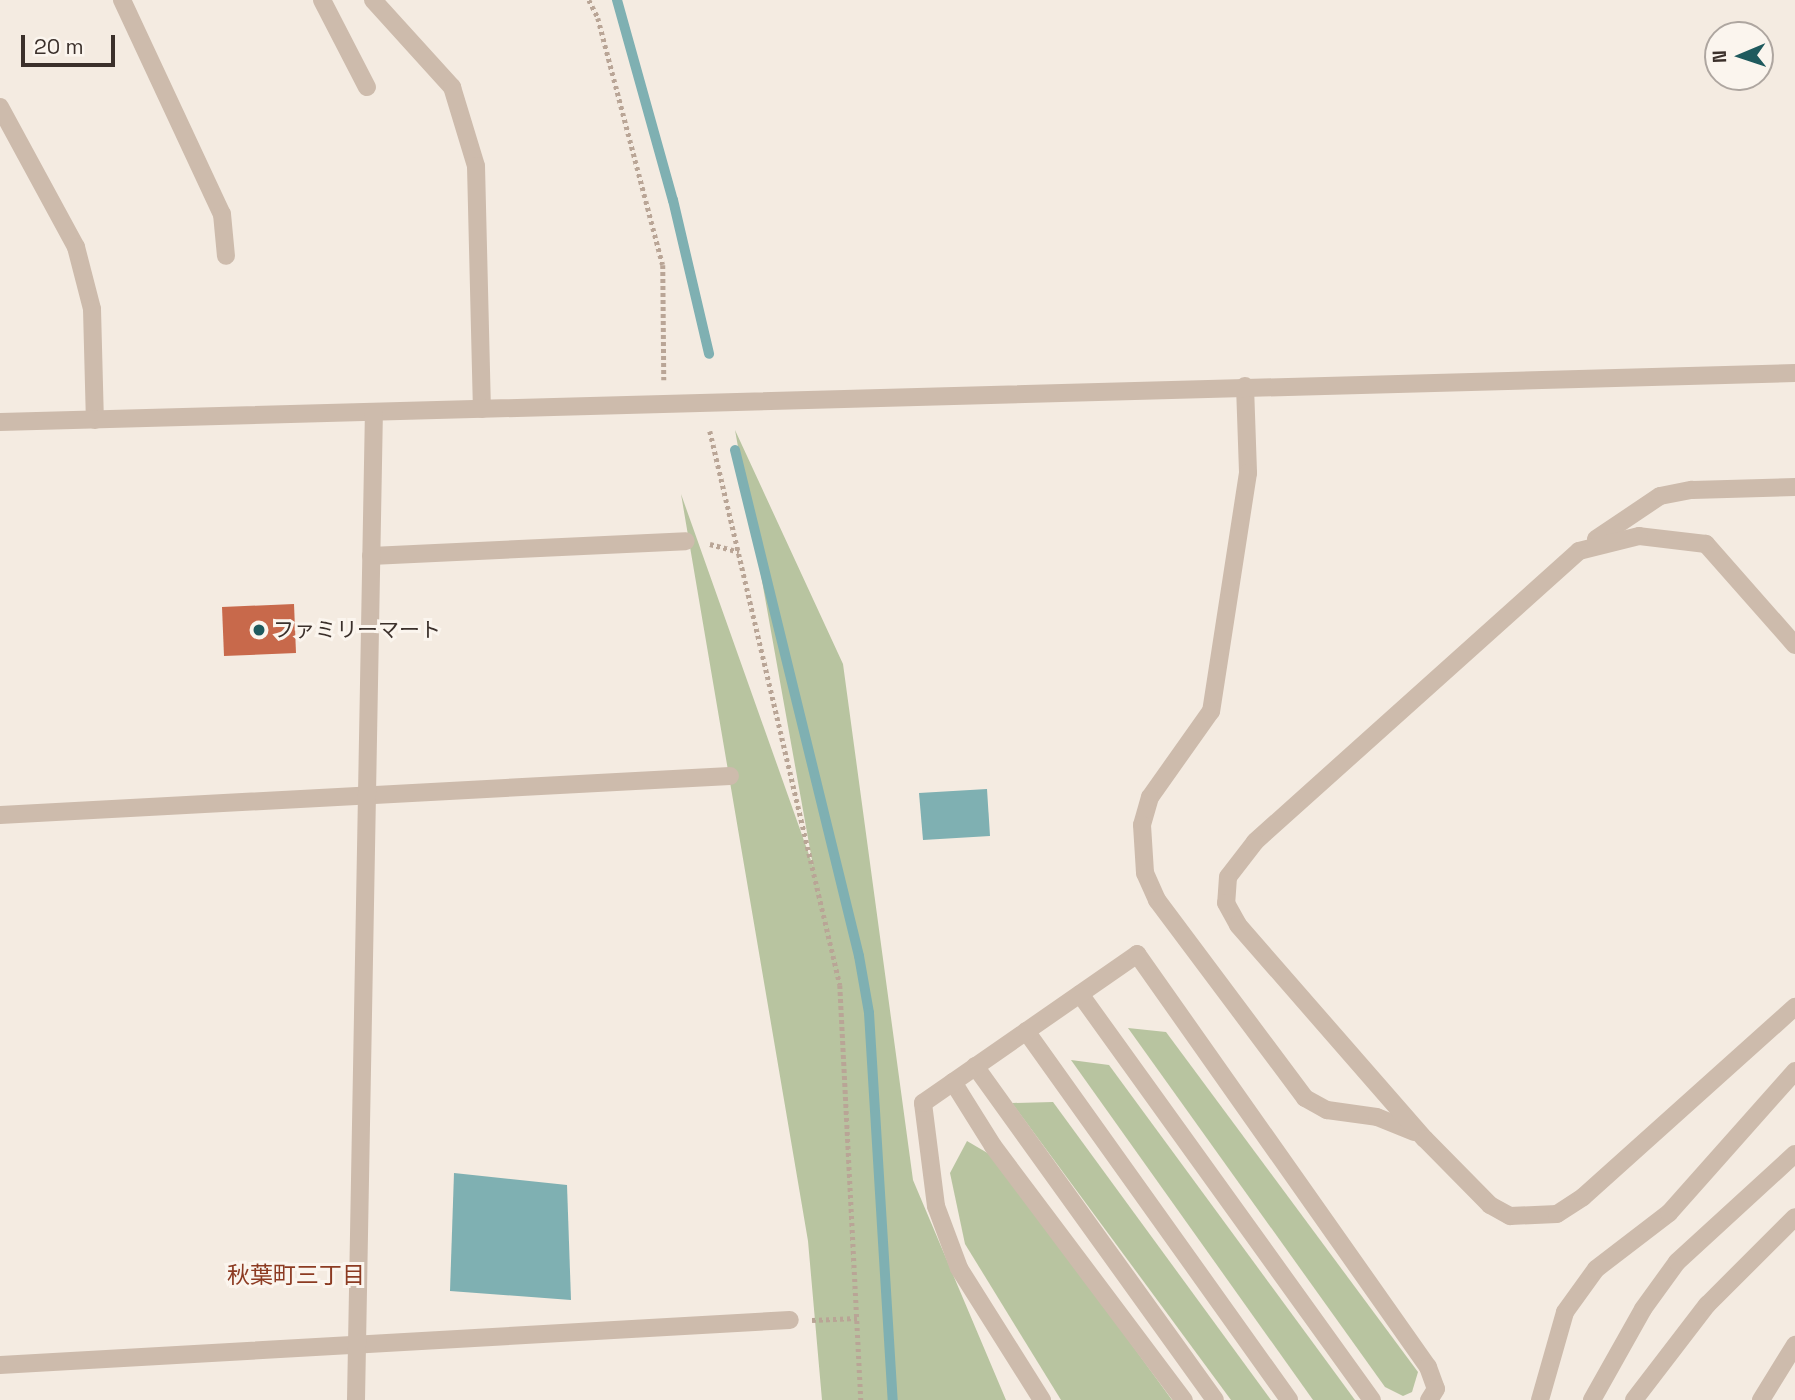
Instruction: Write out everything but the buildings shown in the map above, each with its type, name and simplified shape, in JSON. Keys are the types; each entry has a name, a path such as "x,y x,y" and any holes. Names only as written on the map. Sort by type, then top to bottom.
{"street":[{"path":"122,0 222,214 226,256"},
{"path":"322,0 367,87"},
{"path":"373,0 452,87 476,166 482,409"},
{"path":"0,107 76,247 92,309 95,420"},
{"path":"0,422 374,414 1245,386 1795,373"},
{"path":"1245,386 1248,473 1211,710 1150,797 1142,825 1145,873 1157,900 1305,1098 1327,1110 1402,1125 1425,1139"},
{"path":"356,1400 374,414"},
{"path":"1795,487 1692,490 1660,496 1579,551 1255,842 1228,877 1226,903 1238,925 1425,1139 1490,1205 1510,1216 1557,1214 1583,1197 1795,1007"},
{"path":"1579,551 1639,536 1706,544 1795,645"},
{"path":"371,556 686,541"},
{"path":"0,815 730,776"},
{"path":"1042,1400 959,1268 936,1206 923,1103 1137,954 1428,1367 1436,1389 1429,1400"},
{"path":"1080,994 1372,1400"},
{"path":"1026,1031 1289,1400"},
{"path":"975,1066 1215,1400"},
{"path":"1540,1400 1565,1312 1596,1269 1669,1213 1795,1072"},
{"path":"953,1082 993,1146 1184,1400"},
{"path":"1592,1400 1643,1309 1677,1262 1795,1154"},
{"path":"1634,1400 1707,1306 1795,1217"},
{"path":"0,1365 790,1321"},
{"path":"1762,1400 1795,1345"}],"path":[{"path":"589,0 598,18 663,265 664,373"},
{"path":"710,431 840,985 861,1400"},
{"path":"686,541 740,552"},
{"path":"790,1321 857,1318"}],"green space":[{"path":"735,430 843,664 913,1180 1006,1400 822,1400 808,1241 681,494 813,866"},
{"path":"1128,1028 1166,1032 1418,1372 1412,1392 1403,1396 1385,1387"},
{"path":"1071,1060 1109,1065 1355,1400 1313,1400"},
{"path":"1053,1102 1271,1400 1231,1400 1012,1103"},
{"path":"967,1141 996,1158 1172,1400 1061,1400 965,1244 950,1173"}],"water":[{"path":"987,789 990,836 923,840 919,793"},
{"path":"454,1173 567,1185 571,1300 450,1291"}],"waterway":[{"path":"617,0 673,200 709,354"},
{"path":"735,450 859,956 869,1013 893,1400"}],"place":[{"name":"ファミリーマート","path":"259,630"}],"district":[{"name":"秋葉町三丁目","path":"296,1275"}]}
